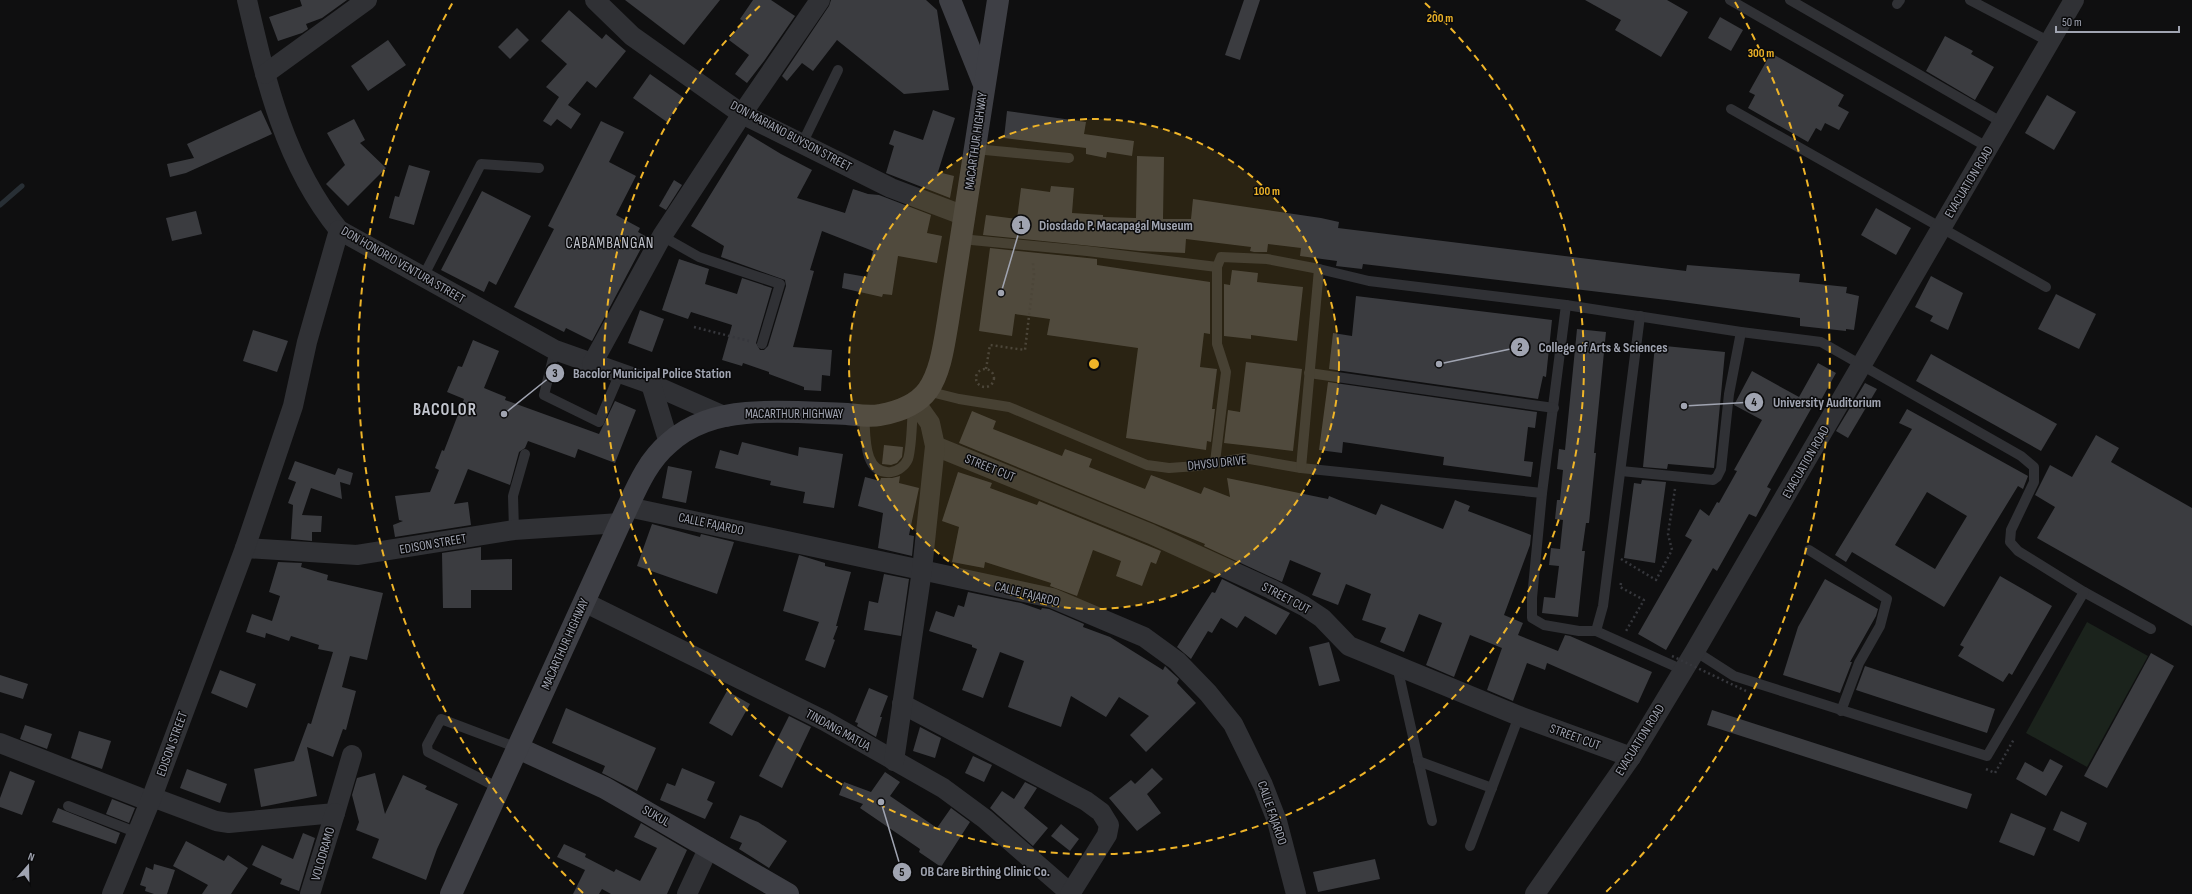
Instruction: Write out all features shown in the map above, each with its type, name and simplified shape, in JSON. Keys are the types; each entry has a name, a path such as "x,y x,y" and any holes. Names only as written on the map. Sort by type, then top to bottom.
{"main road":[{"path":"950,0 960,21 984,85"},
{"name":"MACARTHUR HIGHWAY","path":"451,894 624,515 648,468 656,456 683,432 701,423 726,416 746,413 775,412 878,415 897,411 918,399 941,359 965,216 998,0"},
{"name":"SUKUL","path":"518,748 605,788 788,894"}],"street":[{"name":"DON HONORIO VENTURA STREET","path":"247,0 265,74 277,115 298,162 323,210 340,230 555,350 651,384 726,416"},
{"path":"265,74 367,0"},
{"name":"DON MARIANO BUYSON STREET","path":"595,0 632,36 742,114 892,188 965,216"},
{"path":"592,364 662,236 742,114 820,0"},
{"name":"EVACUATION ROAD","path":"1542,892 1631,757 1678,663 1695,651 2074,0"},
{"name":"EDISON STREET","path":"112,894 152,799 245,548 293,406 307,342 340,230"},
{"path":"651,384 669,443"},
{"path":"894,760 922,570 935,446 930,423 918,399"},
{"name":"STREET CUT","path":"935,446 1151,534 1271,589 1304,606 1322,618 1349,646 1519,716 1631,757"},
{"name":"EDISON STREET","path":"245,548 357,555 514,530 624,515"},
{"name":"CALLE FAJARDO","path":"624,515 922,570 1052,598 1144,637 1177,661 1208,693 1233,724 1248,753 1277,821 1296,894"},
{"name":"TINDANG MATUA","path":"584,602 825,722 943,788 985,819 1070,893"},
{"path":"902,704 1086,801 1101,812 1109,825 1106,835 1070,893"},
{"path":"0,743 152,799 229,824 334,813"},
{"name":"VOLODRAMO","path":"310,894 352,755"},
{"path":"687,894 709,847"}],"lane":[{"path":"1730,0 1989,148"},
{"path":"1790,0 2003,123"},
{"path":"1970,0 2050,42"},
{"path":"802,144 838,70"},
{"path":"1731,109 2046,287"},
{"path":"975,149 1069,158"},
{"path":"423,277 481,164 540,168"},
{"path":"662,236 699,257 780,284 762,344"},
{"path":"961,239 1088,251 1217,267"},
{"path":"1215,462 1226,372 1217,344 1217,267 1221,257 1267,259 1369,281 1566,305 1741,332 1821,342 2021,456 2034,467 2034,482 2011,530 2010,542 2018,552 2084,592 2151,629"},
{"path":"1300,468 1319,269"},
{"path":"1566,305 1542,493 1532,598 1532,618 1544,625 1579,631 1596,632 1678,663"},
{"path":"1596,632 1603,606 1640,316"},
{"path":"1621,471 1712,480 1717,477 1721,469 1729,394 1741,332"},
{"path":"555,350 544,394 599,422 620,373"},
{"path":"1309,373 1554,408"},
{"path":"864,415 870,461 879,470 891,472 902,467 908,458 918,399"},
{"name":"DHVSU DRIVE","path":"918,399 960,399 1008,407 1147,465 1169,468 1197,466 1244,458 1300,468 1542,493"},
{"path":"514,530 513,496 525,454"},
{"path":"1809,550 1887,600 1880,626 1859,663 1841,711"},
{"path":"1695,651 1734,676 1987,756 2084,592"},
{"path":"1397,666 1432,821"},
{"path":"1470,846 1519,716"},
{"path":"500,788 428,752 427,745 441,719 518,748"},
{"path":"1418,761 1492,788"},
{"path":"68,806 138,833"}],"path":[{"path":"986,369 990,345 1024,350 1034,274 1033,263"},
{"path":"694,327 762,344"},
{"path":"986,369 994,375 991,385 986,387 978,384 976,379 978,372 986,369"},
{"path":"1610,553 1656,580 1672,550 1668,534 1676,476"},
{"path":"1623,567 1624,561"},
{"path":"1621,581 1620,587 1644,600 1626,631 1633,635"},
{"path":"1665,653 1678,663 1746,691"}],"shaded area":[{"path":"2087,622 2148,656 2087,767 2026,733"}],"building":[{"path":"300,0 347,0 322,18 306,24 308,29 302,33 278,41 269,17 302,6"},
{"path":"625,0 720,0 684,45"},
{"path":"753,0 771,0 795,16 747,83 735,74 749,55 729,40 743,21 740,19"},
{"path":"831,0 926,0 937,10 949,90 904,94 837,40 813,71 802,63 787,81 782,76 829,6"},
{"path":"1244,0 1260,0 1240,60 1225,55"},
{"path":"1585,0 1667,0 1688,12 1661,57 1615,30 1621,20"},
{"path":"569,10 602,39 606,34 626,51 596,88 587,81 568,105 581,114 571,129 557,119 551,126 543,121 559,97 546,87 567,64 541,41"},
{"path":"1720,17 1743,30 1731,51 1708,38"},
{"path":"517,28 529,40 510,59 498,47"},
{"path":"1945,36 1973,51 1971,54 1994,67 1975,100 1926,71"},
{"path":"388,40 406,65 368,91 351,66"},
{"path":"1771,53 1844,95 1838,106 1849,112 1839,130 1825,123 1821,131 1816,128 1808,142 1748,108 1755,95 1749,92"},
{"path":"650,74 684,98 667,122 633,98"},
{"path":"2047,95 2076,112 2054,150 2025,133"},
{"path":"261,110 272,134 186,173 170,177 167,164 194,158 187,144"},
{"path":"933,110 955,118 938,172 954,176 950,198 886,173 894,146 889,144 894,130 923,140"},
{"path":"1007,111 1086,122 1084,134 1134,141 1132,156 1107,152 1106,158 1086,154 1086,148 1004,138"},
{"path":"354,119 365,140 360,143 386,168 348,206 326,184 345,165 327,133"},
{"path":"601,121 624,132 609,162 636,176 616,215 640,228 638,232 647,237 592,341 566,328 564,332 514,307 554,229 548,226"},
{"path":"748,134 781,154 812,170 797,198 845,213 853,189 868,194 879,195 931,215 927,233 942,236 937,263 898,256 892,295 883,294 882,297 842,288 844,273 867,277 873,251 822,231 810,270 814,271 793,347 832,350 830,376 822,375 821,391 804,390 804,387 769,374 769,372 743,363 742,366 722,360 732,325 691,312 688,319 662,310 679,259 709,269 705,284 737,294 742,278 772,288 756,343 760,350 764,350 768,346 786,286 785,280 721,257 724,246 691,226"},
{"path":"1137,156 1164,157 1163,219 1191,219 1193,199 1321,218 1339,222 1338,228 1686,271 1687,265 1800,274 1799,282 1847,287 1846,293 1859,296 1854,330 1846,329 1846,331 1800,326 1800,318 1667,300 1363,264 1362,269 1336,266 1337,261 1300,256 1301,248 1268,244 1267,252 1254,252 1250,251 1251,247 1186,239 1185,253 1140,251 983,235 986,215 1017,219 1021,188 1050,192 1051,186 1074,188 1072,213 1103,215 1103,217 1136,218"},
{"path":"409,165 430,171 414,225 389,218 395,196 399,197"},
{"path":"674,180 682,185 666,210 659,206"},
{"path":"482,191 531,216 496,285 489,281 484,292 441,270"},
{"path":"1876,208 1911,228 1896,255 1861,235"},
{"path":"196,211 202,234 172,241 166,218"},
{"path":"990,248 1097,259 1097,265 1210,282 1210,334 1204,333 1200,367 1217,369 1212,409 1215,409 1211,442 1207,441 1206,450 1126,438 1138,348 1047,335 1050,319 1015,314 1012,336 979,331"},
{"path":"1232,270 1258,273 1257,282 1303,287 1297,341 1251,335 1251,339 1224,336 1224,284 1230,285"},
{"path":"1931,276 1963,293 1948,330 1930,321 1933,316 1915,307"},
{"path":"2056,294 2096,314 2079,349 2038,329"},
{"path":"1356,296 1552,320 1546,377 1543,376 1538,399 1329,369 1333,333 1352,336"},
{"path":"640,310 664,319 652,352 628,343"},
{"path":"1577,329 1606,332 1594,453 1596,453 1589,523 1586,523 1582,551 1585,551 1578,617 1542,613 1544,597 1555,598 1559,566 1549,565 1551,548 1560,549 1563,520 1555,519 1557,500 1560,500 1563,470 1557,469 1559,449 1565,450"},
{"path":"253,330 288,341 277,372 243,361"},
{"path":"473,340 499,351 484,388 506,397 505,400 599,434 615,401 636,410 615,463 578,449 575,458 528,441 525,448 519,452 510,485 468,469 454,504 468,502 471,525 395,537 393,525 403,521 399,520 395,496 430,492 439,470 435,468 442,450 444,451 464,399 447,392 458,366 462,367"},
{"path":"1655,345 1725,352 1714,468 1668,464 1667,469 1643,467"},
{"path":"1931,354 2057,424 2041,451 1916,381"},
{"path":"1246,362 1302,369 1293,451 1224,443 1228,410 1240,412"},
{"path":"1818,363 1836,373 1820,402 1816,400 1767,487 1771,489 1756,517 1749,514 1717,571 1713,568 1666,650 1638,634 1692,540 1685,536 1700,509 1709,516 1717,502 1719,503 1737,471 1734,470 1762,420 1734,405 1752,371 1799,397"},
{"path":"1328,382 1537,412 1535,428 1528,427 1524,461 1533,462 1531,477 1443,465 1444,457 1343,442 1342,453 1319,450"},
{"path":"1865,383 1877,389 1848,438 1836,431"},
{"path":"1907,409 2028,476 2023,489 2018,486 1944,607 1852,552 1846,562 1835,555 1912,429 1899,423","holes":["1927,492 1967,516 1935,569 1895,545"]},
{"path":"972,411 996,421 993,429 1062,456 1065,449 1092,459 1089,467 1145,489 1151,475 1201,494 1204,487 1230,497 1227,478 1328,499 1329,496 1376,515 1381,504 1443,529 1455,500 1470,506 1468,511 1531,535 1530,545 1504,615 1523,623 1518,635 1558,651 1565,635 1570,636 1652,672 1638,703 1547,663 1545,670 1527,663 1513,701 1487,690 1502,648 1470,635 1454,677 1426,665 1442,623 1419,614 1404,652 1380,642 1386,628 1362,620 1371,594 1346,584 1338,605 1312,595 1321,573 1290,560 1282,582 1204,546 1205,544 959,443"},
{"path":"2096,435 2119,448 2111,462 2192,508 2192,626 2037,538 2055,507 2035,495 2050,465 2072,477"},
{"path":"742,442 798,456 799,447 843,454 834,508 803,503 805,492 770,485 771,481 715,468 720,450 738,455"},
{"path":"884,445 903,447 902,457 897,463 891,465 882,464"},
{"path":"295,461 335,475 338,468 353,473 350,485 340,482 342,499 311,488 302,515 322,516 321,532 312,532 312,541 291,539 293,505 288,503 296,482 288,479"},
{"path":"668,466 692,471 686,503 662,498"},
{"path":"958,472 992,483 990,488 1037,505 1039,501 1161,551 1156,564 1151,562 1142,586 1116,576 1121,561 1093,550 1077,596 1050,586 1051,583 985,562 984,568 952,562 959,527 942,521"},
{"path":"900,476 899,483 919,488 909,535 914,536 912,556 878,548 883,513 858,506 865,477 880,481 881,478"},
{"path":"1642,480 1666,482 1655,563 1624,558 1634,483 1641,484"},
{"path":"652,524 700,537 701,534 734,542 717,594 637,566"},
{"path":"481,547 481,560 512,559 512,590 471,590 471,608 443,608 442,553"},
{"path":"799,555 825,563 825,566 851,572 836,626 838,626 833,639 835,640 825,668 805,660 819,622 783,611"},
{"path":"278,562 302,563 301,567 328,575 327,580 383,593 367,660 350,656 342,687 356,691 346,730 343,729 333,757 307,747 317,796 261,807 254,769 294,761 308,723 311,724 333,652 318,649 319,645 291,636 289,641 266,633 265,638 246,632 252,614 272,621 280,596 269,592"},
{"path":"884,574 909,579 901,636 864,630 869,601 878,603"},
{"path":"2000,576 2052,606 2012,675 2009,673 2003,682 1958,656 1964,647 1960,645"},
{"path":"1222,579 1290,613 1276,635 1245,616 1237,628 1221,618 1212,633 1208,631 1191,659 1177,647 1212,592 1215,593"},
{"path":"1825,579 1878,609 1876,616 1850,662 1852,662 1840,693 1783,675 1798,627"},
{"path":"968,592 1021,603 1041,610 1042,608 1049,609 1084,624 1083,627 1110,637 1163,670 1165,666 1179,679 1177,683 1196,703 1146,752 1130,735 1149,716 1119,697 1106,717 1071,696 1061,727 1008,707 1024,661 1000,652 983,698 962,690 977,649 972,647 972,645 929,631 936,611 954,617 958,605 964,607"},
{"path":"1329,642 1340,681 1319,686 1309,647"},
{"path":"2151,653 2174,666 2107,788 2084,776"},
{"path":"1865,666 1995,709 1987,733 1856,690"},
{"path":"220,670 256,684 247,708 211,693"},
{"path":"0,675 28,684 23,699 0,692"},
{"path":"869,688 888,696 880,717 882,717 876,737 857,726 858,723 855,722"},
{"path":"727,691 750,704 732,736 709,723"},
{"path":"566,708 656,748 637,791 602,773 605,766 552,743"},
{"path":"1712,710 1972,794 1967,809 1707,725"},
{"path":"789,716 811,727 782,788 759,776"},
{"path":"25,725 52,734 47,749 20,739"},
{"path":"920,727 941,738 935,758 913,751"},
{"path":"79,731 111,741 102,769 71,758"},
{"path":"973,756 992,765 984,782 965,773"},
{"path":"2050,759 2063,766 2046,796 2016,779 2025,762 2043,772"},
{"path":"682,768 715,782 707,800 713,803 705,819 660,800 667,783 675,786"},
{"path":"1152,768 1163,779 1147,794 1161,813 1137,831 1109,798 1131,780 1135,784"},
{"path":"187,769 227,784 220,803 180,788"},
{"path":"10,771 35,781 22,815 0,807 0,798"},
{"path":"885,772 900,782 890,796 937,828 951,808 970,822 941,867 919,852 920,849 860,808 863,804 839,795 844,782 871,792"},
{"path":"375,773 385,814 403,775 427,786 425,789 458,804 437,849 426,880 372,858 379,839 356,830 359,822 352,795 357,778"},
{"path":"1025,782 1037,788 1024,808 1048,828 1033,846 990,808 1002,791 1014,799"},
{"path":"112,799 135,808 129,823 106,814"},
{"path":"58,808 120,833 116,844 52,822"},
{"path":"2061,811 2087,823 2079,842 2053,830"},
{"path":"2011,813 2046,828 2034,856 1999,842"},
{"path":"740,815 758,822 787,841 769,868 739,849 742,843 730,838"},
{"path":"641,823 687,850 667,894 611,894 602,889 599,894 573,894 585,870 557,857 564,844 586,854 585,857 614,872 616,869 640,881 657,848 634,837"},
{"path":"1061,824 1079,839 1070,851 1051,836"},
{"path":"303,833 315,838 299,891 280,884 282,879 252,865 262,845 293,859"},
{"path":"186,841 224,861 228,855 248,868 231,894 202,894 208,885 173,866"},
{"path":"1375,859 1380,879 1318,892 1313,872"},
{"path":"154,864 175,870 167,894 154,894 145,891 146,887 140,885 146,867 153,870"}],"waterway":[{"path":"0,205 22,186"}],"place":[{"name":"Diosdado P. Macapagal Museum","path":"1001,293"},
{"name":"College of Arts & Sciences","path":"1439,364"},
{"name":"University Auditorium","path":"1684,406"},
{"name":"Bacolor Municipal Police Station","path":"504,414"},
{"name":"OB Care Birthing Clinic Co.","path":"881,802"}],"district":[{"name":"CABAMBANGAN","path":"610,243"},
{"name":"BACOLOR","path":"445,410"}]}
